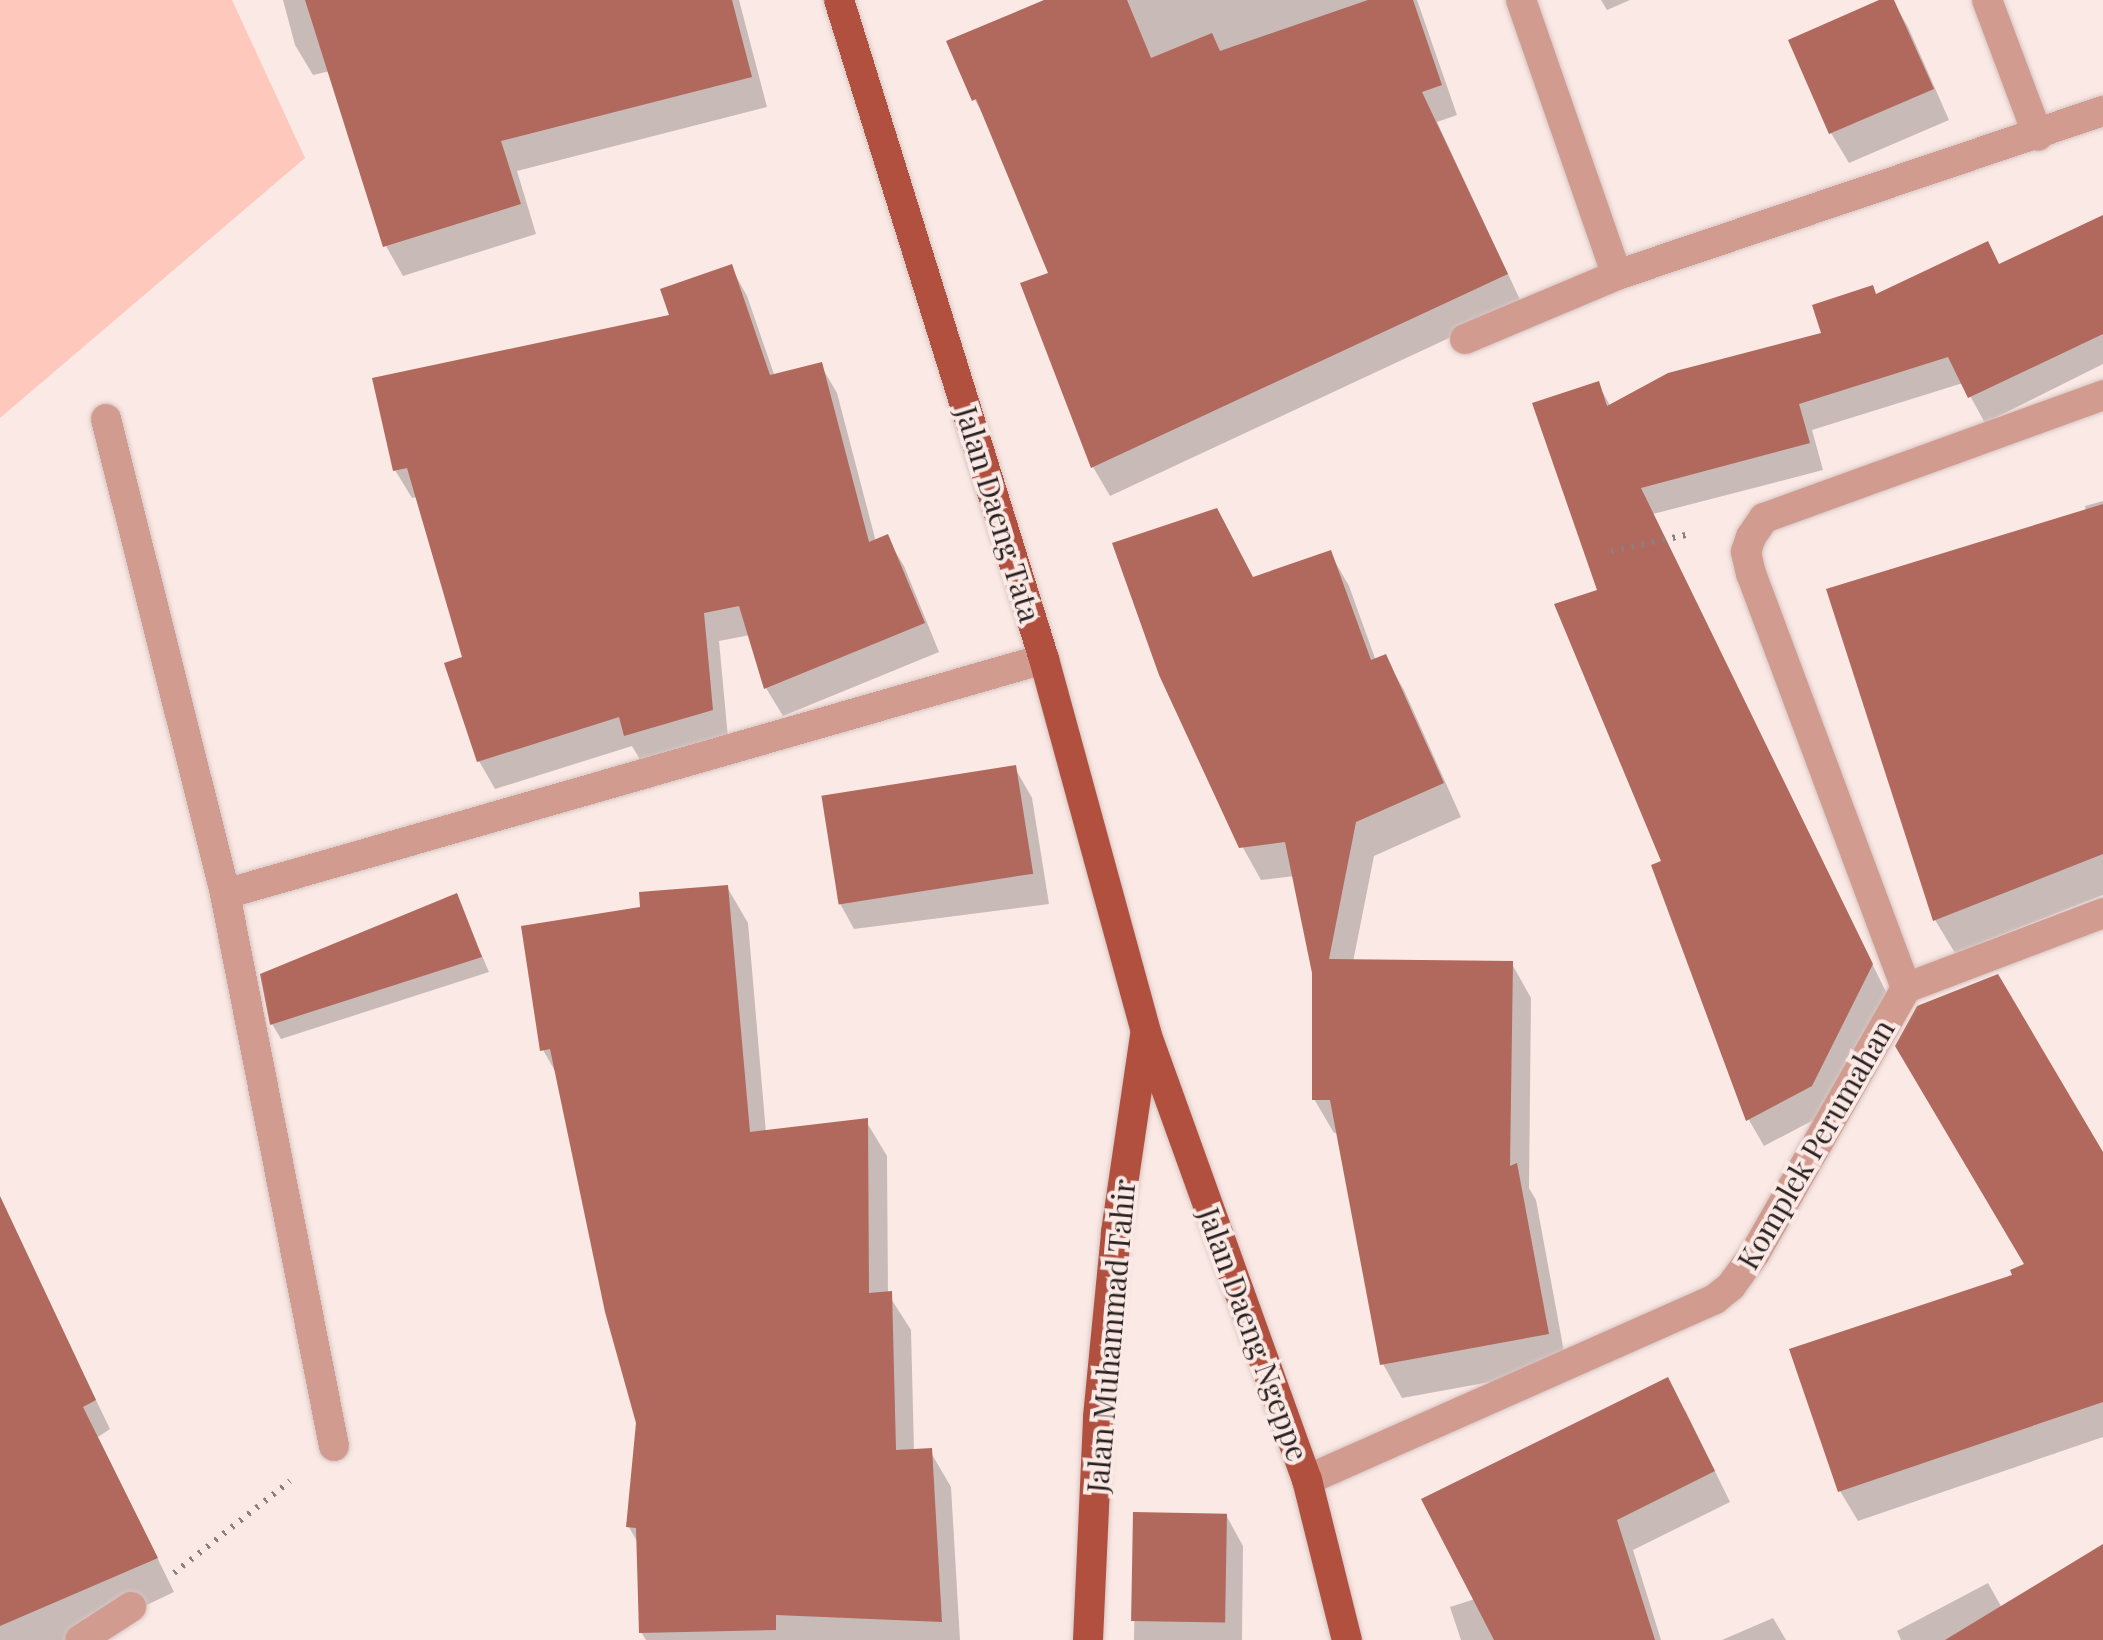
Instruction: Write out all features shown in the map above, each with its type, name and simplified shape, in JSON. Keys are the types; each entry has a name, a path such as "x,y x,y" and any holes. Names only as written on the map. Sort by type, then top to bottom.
{"main road":[{"name":"Jalan Daeng Tata","path":"839,0 1044,660 1146,1033"},
{"name":"Jalan Daeng Ngeppe","path":"1146,1033 1307,1480 1347,1640"},
{"name":"Jalan Muhammad Tahir","path":"1088,1640 1098,1417 1116,1232 1146,1033"}],"street":[{"path":"1521,0 1617,274"},
{"path":"1987,0 2038,136"},
{"path":"1466,340 1617,274 2038,136 2103,111"},
{"path":"1906,988 1746,552 1764,518 2103,394"},
{"path":"106,419 225,894 334,1446"},
{"path":"225,894 1044,660"},
{"name":"Komplek Perumahan","path":"1307,1480 1715,1298 1731,1286 1755,1253 1906,988 2103,913"},
{"path":"80,1640 131,1607"}],"path":[{"path":"131,1607 334,1446"}],"shaded area":[{"path":"0,0 232,0 305,158 0,418"}],"building":[{"path":"305,0 732,0 752,77 501,141 521,204 383,247"},
{"path":"1044,0 1127,0 1151,58 1212,33 1220,51 1368,0 1413,0 1442,85 1422,92 1508,274 1091,468 1020,283 1048,273 976,99 972,101 946,41"},
{"path":"1879,0 1894,0 1934,89 1829,134 1788,40"},
{"path":"2103,215 2103,334 1968,398 1948,357 1799,404 1810,443 1641,488 1873,964 1812,1086 1746,1121 1651,865 1661,861 1554,604 1597,590 1532,403 1599,381 1607,406 1668,373 1821,333 1812,305 1873,285 1876,294 1988,241 1999,264"},
{"path":"732,264 770,375 822,362 869,542 888,534 925,623 764,689 739,606 704,613 713,710 624,736 619,717 477,762 444,663 462,657 407,468 393,471 372,378 669,315 660,289"},
{"path":"2103,504 2103,854 1933,921 1826,589"},
{"path":"1217,508 1253,577 1331,550 1371,660 1386,654 1444,783 1356,822 1329,959 1513,961 1510,1166 1517,1163 1549,1334 1380,1365 1330,1100 1312,1100 1312,973 1285,842 1239,848 1159,675 1112,543"},
{"path":"1016,765 1033,874 839,904 821,796"},
{"path":"728,885 750,1132 868,1118 869,1293 892,1291 896,1450 932,1448 942,1622 776,1615 776,1630 639,1633 636,1528 626,1527 636,1423 605,1312 550,1049 540,1051 521,926 640,907 639,892"},
{"path":"457,893 482,957 270,1025 260,974"},
{"path":"1998,974 2103,1152 2103,1402 1838,1492 1789,1349 2012,1275 2010,1270 2024,1264 1895,1046 1917,1006"},
{"path":"0,1196 96,1400 83,1407 158,1558 0,1626"},
{"path":"1668,1377 1715,1471 1617,1520 1655,1640 1494,1640 1421,1499"},
{"path":"1133,1512 1227,1514 1225,1623 1131,1621"},
{"path":"2103,1544 2103,1640 1945,1640"}]}
